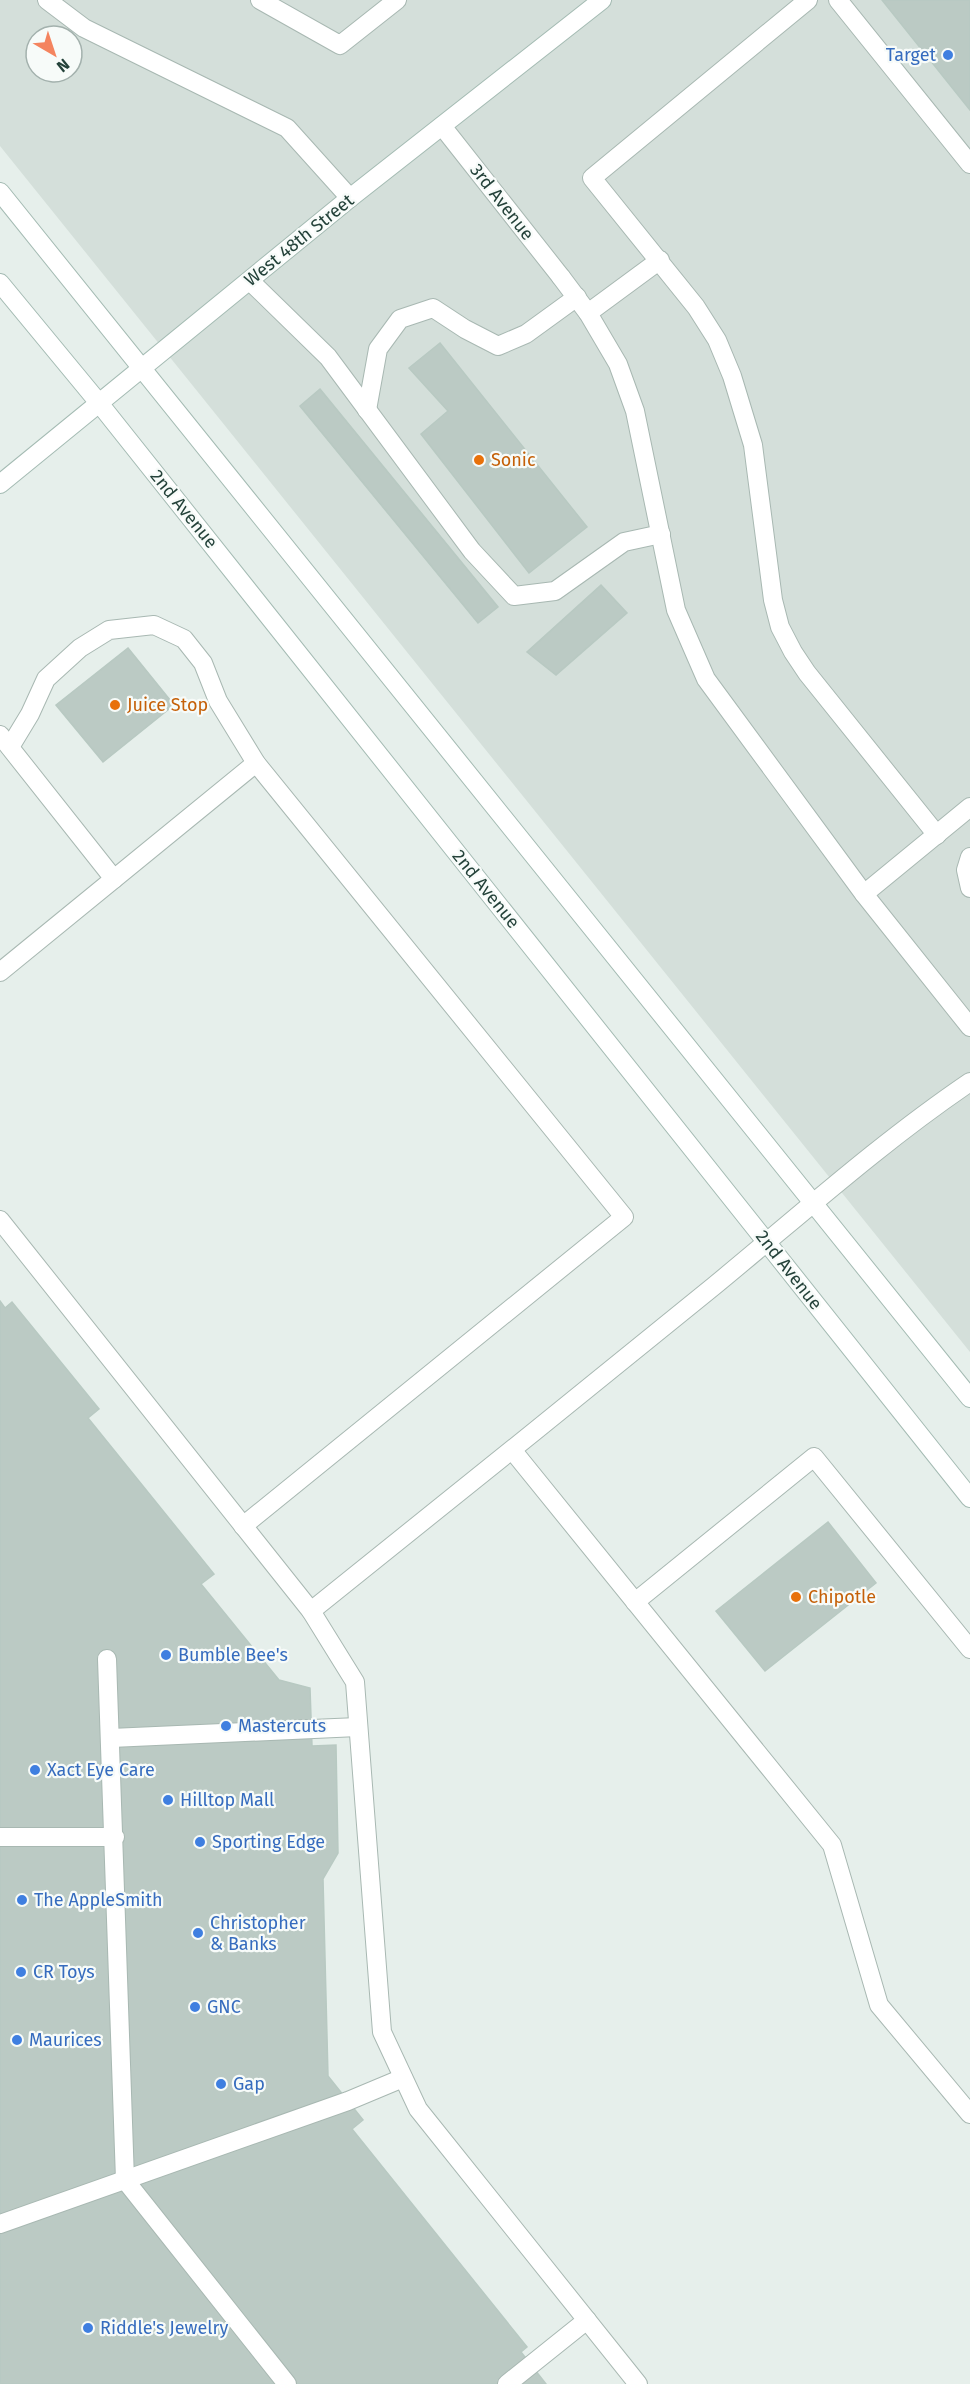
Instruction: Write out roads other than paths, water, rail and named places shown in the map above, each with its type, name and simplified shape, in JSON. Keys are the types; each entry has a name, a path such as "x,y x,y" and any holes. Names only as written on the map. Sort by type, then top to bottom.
{"main road":[{"path":"47,0 84,28 287,128 350,198"},
{"path":"260,0 340,45 397,0"},
{"name":"West 48th Street","path":"0,484 350,198 602,0"},
{"path":"808,0 592,178 660,260 696,307 717,340 742,405 753,445 768,568 780,627 807,673 937,834"},
{"path":"838,0 970,164"},
{"name":"3rd Avenue","path":"442,126 577,297 618,364 635,411 676,610 706,679 864,894 970,1027"},
{"path":"0,192 970,1398"},
{"path":"588,313 660,260"},
{"path":"250,280 328,357 472,551 514,596 555,591 624,542 661,534"},
{"name":"2nd Avenue","path":"0,283 99,403 970,1498"},
{"path":"367,410 378,349 400,319 433,308 465,329 498,346 526,334 577,297"},
{"path":"114,879 5,741 30,714 46,679 80,648 109,630 154,625 184,639 204,663 218,701 256,763 624,1217 243,1526"},
{"path":"0,972 256,763"},
{"path":"864,894 970,807"},
{"path":"970,857 966,870 970,888"},
{"path":"310,1611 513,1450 813,1203 970,1082"},
{"path":"0,1220 310,1611 355,1682 382,2032 418,2109 638,2384"},
{"path":"513,1450 832,1845 879,2005 963,2092 970,2114"},
{"path":"635,1602 814,1457 970,1649"},
{"path":"107,1659 115,1837 125,2180 287,2384"},
{"path":"111,1738 358,1727"},
{"path":"0,1837 115,1837"},
{"path":"0,2224 348,2101 403,2078"},
{"path":"507,2384 587,2320"}],"place":[{"name":"Target","path":"948,55"},
{"name":"Sonic","path":"479,460"},
{"name":"Juice Stop","path":"115,705"},
{"name":"Chipotle","path":"796,1597"},
{"name":"Bumble Bee's","path":"166,1655"},
{"name":"Mastercuts","path":"226,1726"},
{"name":"Xact Eye Care","path":"35,1770"},
{"name":"Hilltop Mall","path":"168,1800"},
{"name":"Sporting Edge","path":"200,1842"},
{"name":"The AppleSmith","path":"22,1900"},
{"name":"Christopher & Banks","path":"198,1933"},
{"name":"CR Toys","path":"21,1972"},
{"name":"GNC","path":"195,2007"},
{"name":"Maurices","path":"17,2040"},
{"name":"Gap","path":"221,2084"},
{"name":"Riddle's Jewelry","path":"88,2328"}]}
